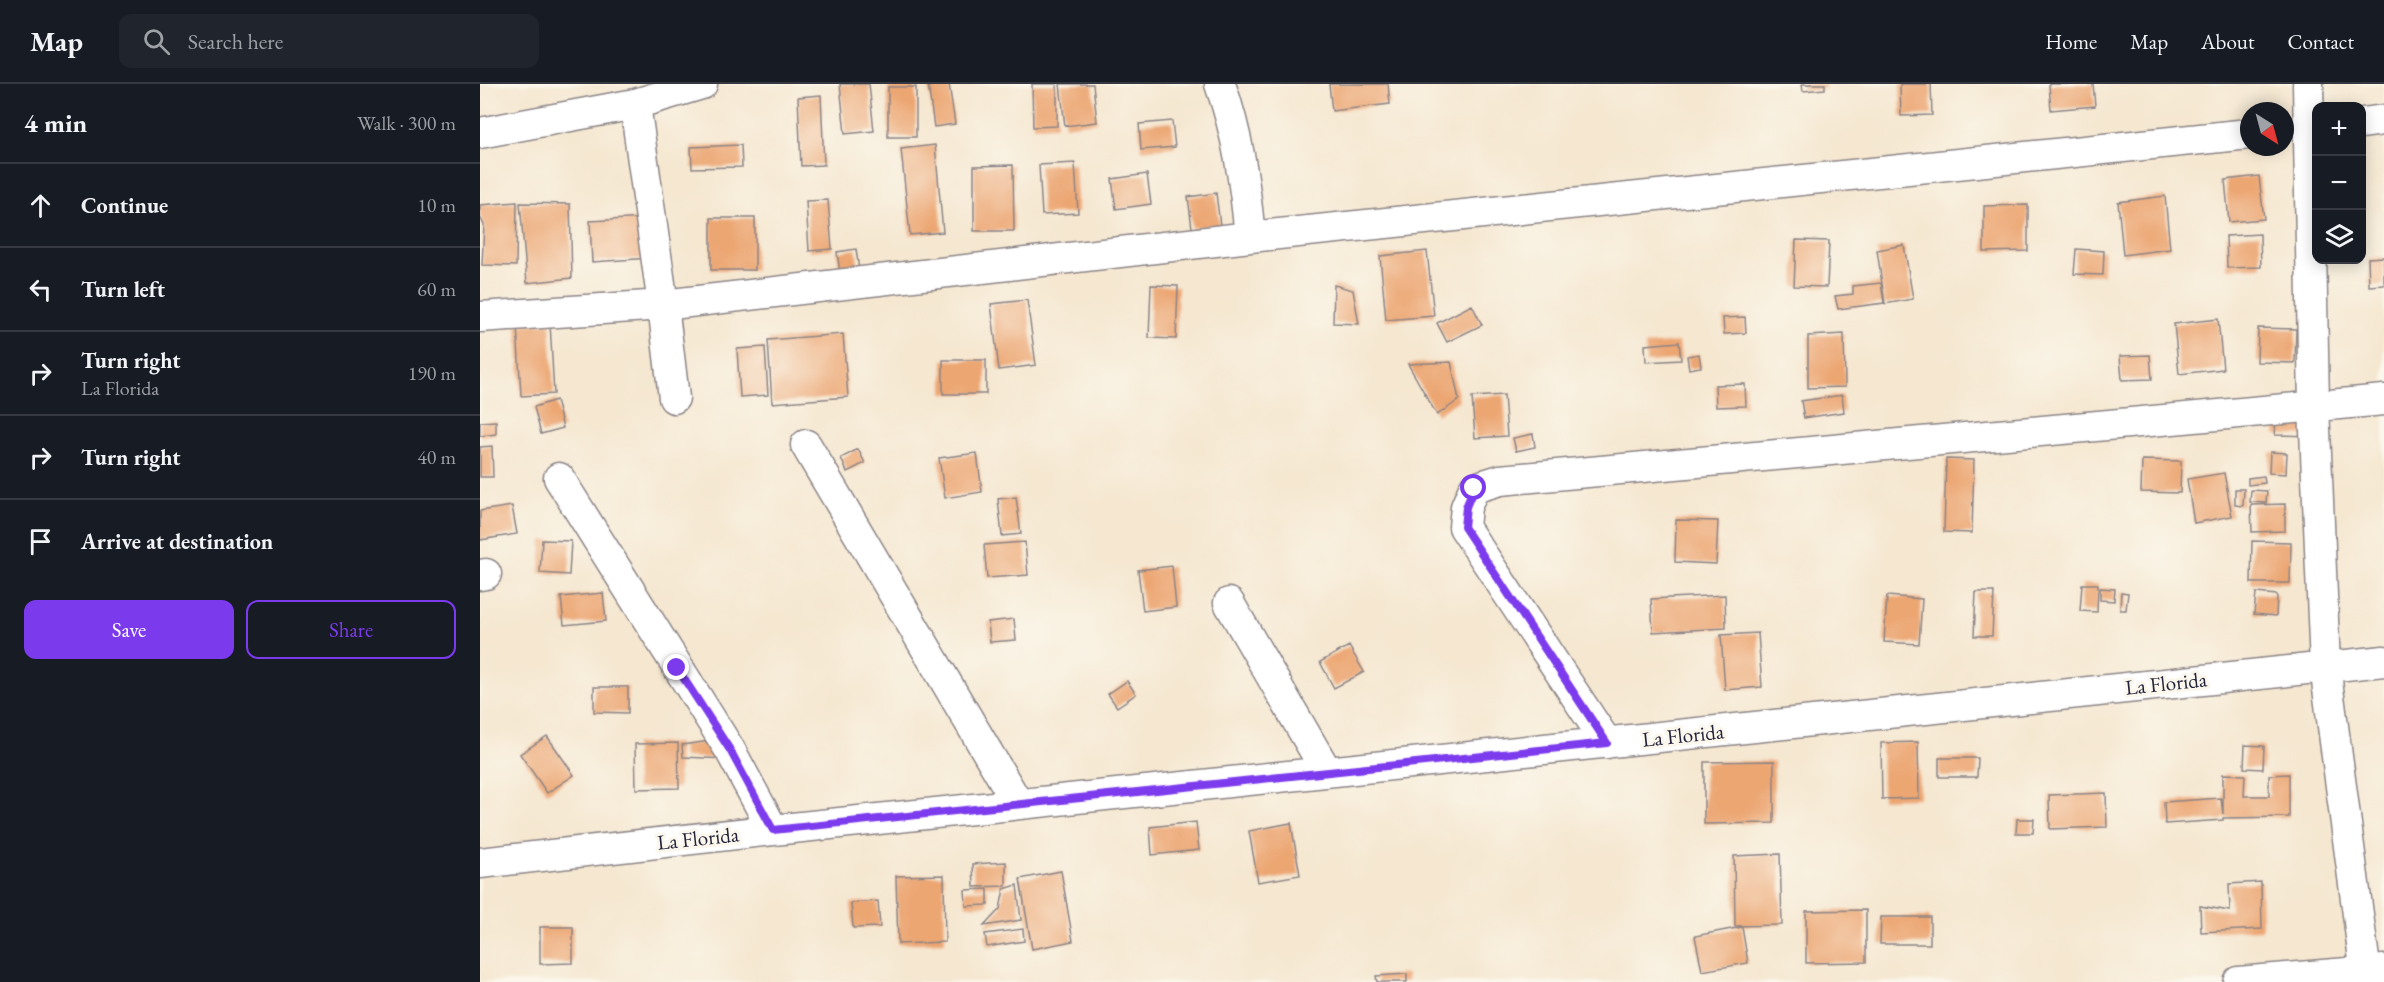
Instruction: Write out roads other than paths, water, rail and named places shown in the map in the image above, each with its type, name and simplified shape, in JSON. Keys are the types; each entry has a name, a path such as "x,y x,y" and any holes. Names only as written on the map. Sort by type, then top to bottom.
{"street":[{"path":"480,133 635,104 702,84"},
{"path":"1220,84 1229,109 1245,177 1250,237"},
{"path":"2238,982 2372,975 2325,666 2304,129 2308,84"},
{"path":"635,104 674,398"},
{"path":"2366,122 2384,120"},
{"path":"480,317 663,305 1250,237 2240,135"},
{"path":"1607,743 1464,527 1466,507 1474,488 1500,480 2384,400"},
{"path":"806,445 1018,804"},
{"path":"559,478 730,750 773,830"},
{"path":"1229,603 1328,772"},
{"name":"La Florida","path":"480,863 1018,804 2384,661"}]}
